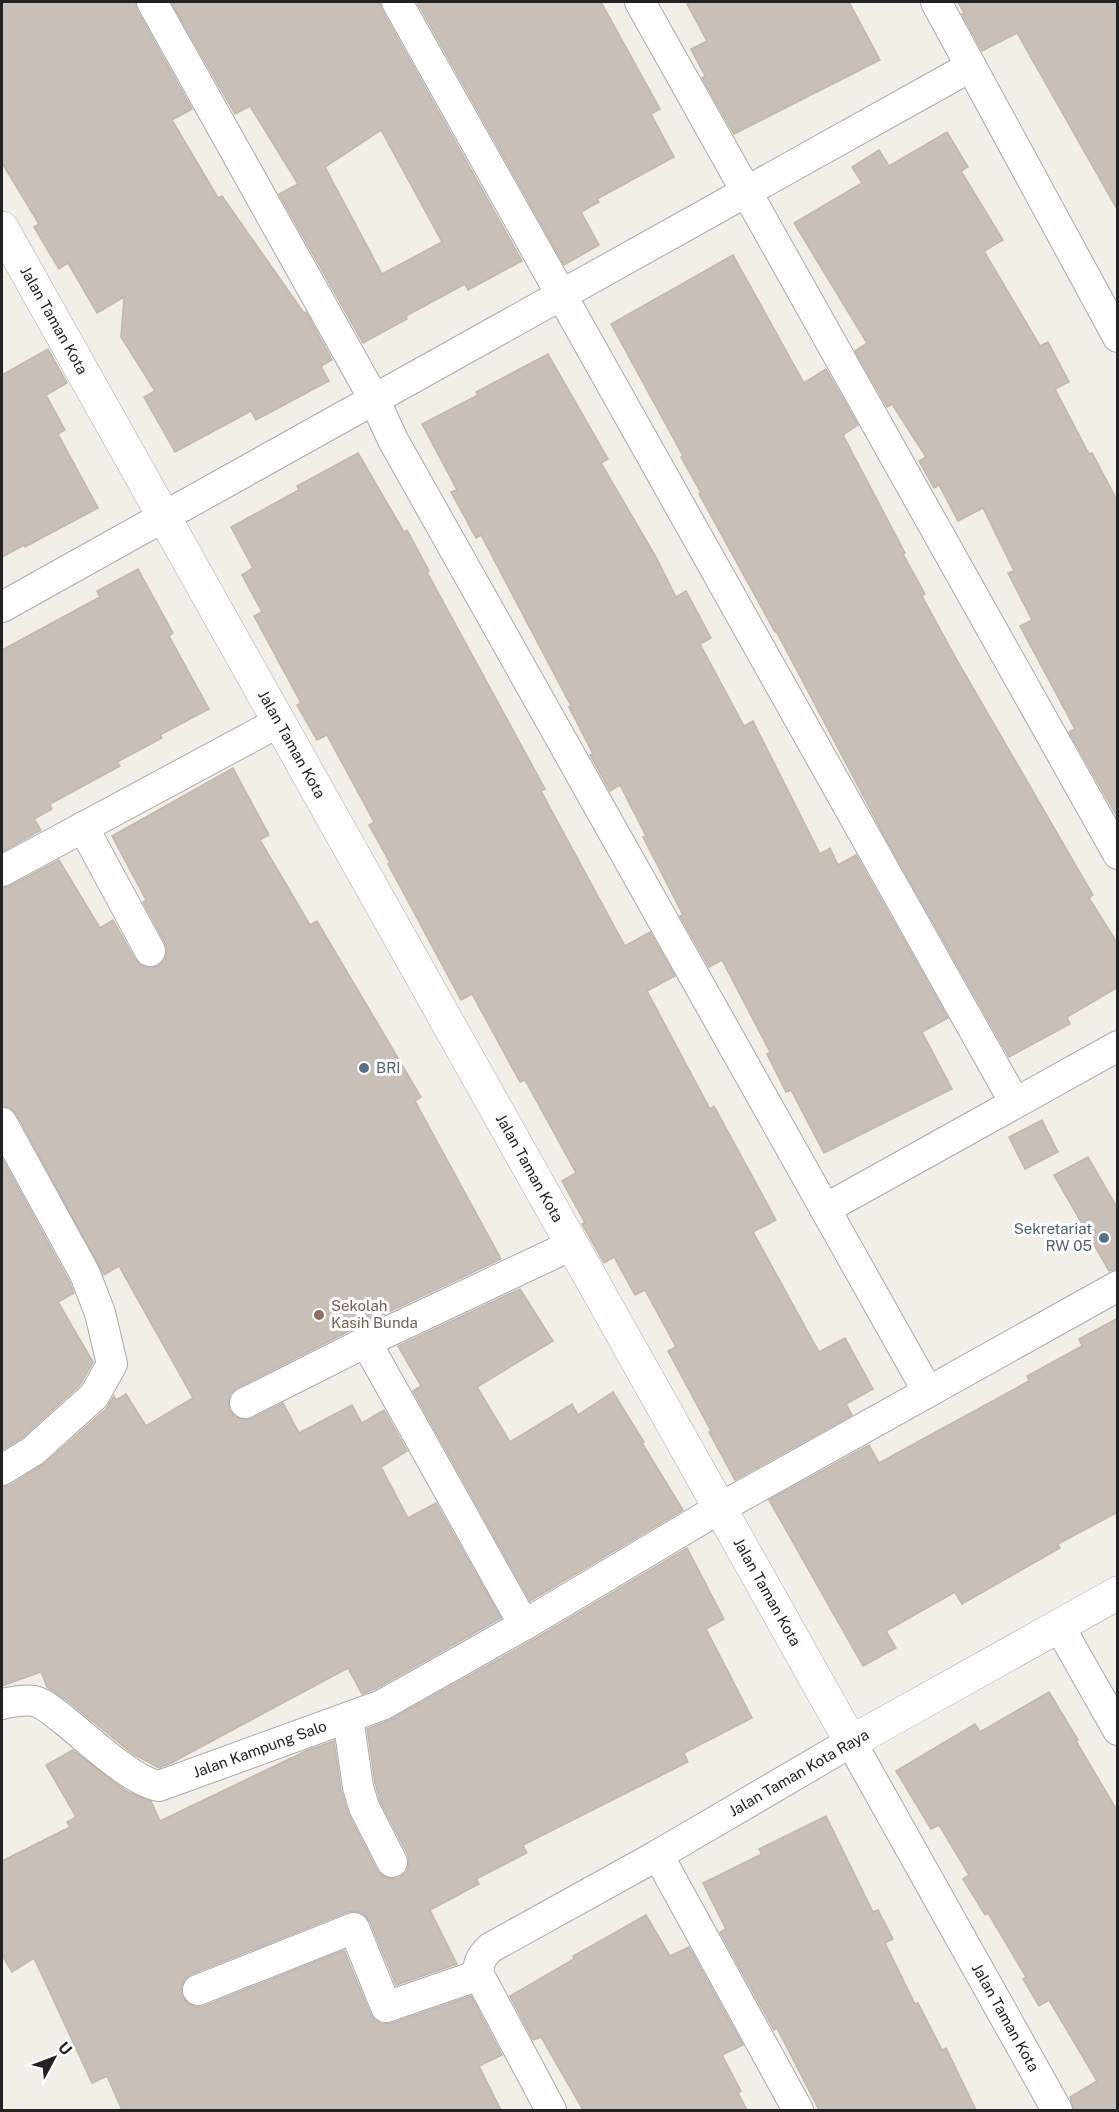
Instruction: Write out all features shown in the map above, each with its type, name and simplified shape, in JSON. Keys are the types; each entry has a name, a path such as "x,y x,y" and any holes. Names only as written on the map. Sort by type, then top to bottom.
{"street":[{"path":"152,2 374,399 411,471 928,1392"},
{"path":"397,2 1016,1103"},
{"path":"640,2 1118,854"},
{"path":"936,2 1118,337"},
{"path":"2,608 970,67"},
{"name":"Jalan Taman Kota","path":"2,228 1058,2110"},
{"path":"2,871 279,722"},
{"path":"83,827 150,951"},
{"path":"825,1209 1118,1046"},
{"path":"2,1123 84,1274 100,1313 112,1364 94,1396 33,1451 2,1470"},
{"path":"244,1404 366,1342 572,1245"},
{"name":"Jalan Kampung Salo","path":"2,1704 22,1700 35,1701 56,1714 148,1784 159,1786 382,1706 524,1625 720,1508 1118,1286"},
{"path":"366,1342 524,1625"},
{"name":"Jalan Taman Kota Raya","path":"198,1990 354,1928 386,2007 481,1965 490,1948 1118,1593"},
{"path":"1059,1626 1118,1730"},
{"path":"348,1718 358,1786 364,1807 392,1862"},
{"path":"658,1855 798,2110"},
{"path":"481,1965 551,2110"}],"building":[{"path":"2,2 135,2 137,10 192,109 172,120 218,198 222,196 304,313 306,312 332,360 321,366 329,381 256,420 251,411 175,452 144,397 155,391 121,337 124,297 97,313 68,263 59,269 34,227 39,224 2,163"},
{"path":"171,2 380,2 382,10 522,261 468,290 465,284 406,316 407,319 363,343 279,194 298,184 250,106 235,114","holes":["381,130 442,242 382,274 325,167"]},
{"path":"417,2 601,2 660,109 651,114 674,157 597,199 599,202 581,212 599,245 564,265"},
{"path":"686,2 849,2 880,60 734,134 702,78 705,76 691,49 707,41"},
{"path":"958,2 1118,2 1118,211 1017,33 982,51"},
{"path":"947,132 968,167 961,171 1003,240 984,251 1040,346 1048,342 1069,382 1055,389 1089,454 1092,453 1118,502 1118,818 1069,732 1075,729 1020,626 1032,620 1008,573 1014,571 983,508 958,521 939,485 934,488 919,461 926,457 892,404 887,407 855,351 867,343 794,223 862,183 852,167 879,150 889,166"},
{"path":"733,255 804,383 826,369 858,425 843,435 905,553 903,554 925,594 922,596 1093,895 1089,898 1118,944 1118,987 1067,1017 1070,1024 1009,1057 886,839 776,631 699,494 701,493 681,457 683,456 611,324"},
{"path":"48,349 67,383 46,395 65,430 58,434 98,508 2,557 2,375"},
{"path":"548,354 608,459 601,463 656,557 676,597 686,591 711,638 700,644 744,726 753,721 820,854 830,848 838,865 856,855 948,1018 922,1032 952,1089 824,1153 791,1090 786,1092 767,1054 770,1052 722,960 709,967 680,916 683,915 643,837 646,836 620,785 610,791 590,755 593,754 569,707 571,706 481,535 476,538 451,492 457,490 422,424 478,395 476,392"},
{"path":"358,453 404,532 407,530 429,571 427,572 545,789 541,791 625,946 650,932 675,976 647,991 710,1109 714,1106 776,1220 753,1232 819,1352 845,1338 873,1389 846,1404 852,1415 735,1480 668,1351 676,1347 645,1290 635,1295 614,1257 604,1263 582,1224 585,1223 562,1181 576,1173 525,1080 520,1082 472,994 461,1000 388,864 390,863 369,825 374,822 327,735 317,740 297,705 301,703 254,616 262,612 242,575 253,568 231,527 299,490 297,486"},
{"path":"138,569 173,633 169,636 209,709 160,735 162,738 117,762 120,766 50,804 52,809 34,819 41,830 2,852 2,650 100,597 97,591"},
{"path":"233,768 269,835 260,840 310,925 317,921 421,1097 415,1101 501,1259 359,1326 237,1388 230,1394 229,1410 235,1417 245,1420 283,1403 299,1433 352,1405 362,1423 384,1410 407,1451 381,1467 408,1518 436,1503 501,1618 375,1689 362,1694 348,1668 159,1768 133,1754 47,1687 41,1672 2,1686 2,1487 11,1485 44,1464 106,1409 114,1396 116,1400 126,1394 146,1426 193,1398 119,1266 104,1275 17,1115 10,1108 2,1106 2,888 59,860 100,928 113,920 135,959 141,965 149,968 158,966 165,960 167,951 165,943 143,902 146,900 112,836"},
{"path":"1042,1120 1058,1152 1025,1169 1009,1137"},
{"name":"Sekretariat RW 05","path":"1088,1157 1118,1209 1118,1269 1109,1271 1054,1175"},
{"path":"2,1158 69,1281 74,1293 58,1302 93,1362 80,1385 23,1437 2,1450"},
{"path":"520,1289 553,1341 477,1387 510,1442 572,1404 578,1415 613,1392 683,1510 530,1601 413,1391 421,1386 398,1346"},
{"path":"1118,1318 1118,1512 1058,1544 1060,1548 962,1604 955,1592 886,1631 896,1648 863,1666 769,1500 869,1445 879,1463 1029,1381 1027,1376 1082,1346 1079,1339"},
{"path":"687,1548 724,1619 706,1629 752,1718 684,1753 688,1762 523,1845 527,1853 476,1879 479,1884 430,1910 457,1964 396,1985 370,1922 364,1914 356,1911 348,1912 192,1974 185,1979 181,1987 182,1996 187,2003 195,2007 204,2006 344,1950 370,2013 382,2024 392,2023 471,1996 502,2055 479,2066 501,2110 122,2110 107,2076 92,2083 34,1958 12,1972 2,1955 2,1861 70,1827 67,1822 76,1817 46,1765 73,1750 128,1792 151,1801 160,1821 308,1750 334,1741 341,1790 349,1815 377,1870 382,1876 391,1879 399,1878 407,1871 408,1855 380,1801 367,1729 390,1720 533,1640"},
{"path":"1049,1692 1118,1812 1118,2110 1074,2110 1070,2097 1097,2081 1049,2000 1039,2006 1023,1979 1026,1977 988,1913 985,1915 963,1879 969,1875 939,1825 931,1829 896,1771 975,1724 980,1732"},
{"path":"826,1816 873,1912 878,1910 893,1939 885,1943 915,2004 918,2003 942,2050 946,2048 976,2110 819,2110 777,2028 774,2030 720,1932 726,1929 703,1883 762,1854 759,1849"},
{"path":"646,1915 670,1956 689,1947 743,2045 722,2055 741,2091 738,2093 747,2110 583,2110 541,2037 533,2040 510,1996 574,1959 573,1956"}],"place":[{"name":"BRI","path":"364,1068"},
{"name":"Sekretariat RW 05","path":"1104,1238"},
{"name":"Sekolah Kasih Bunda","path":"319,1315"}]}
